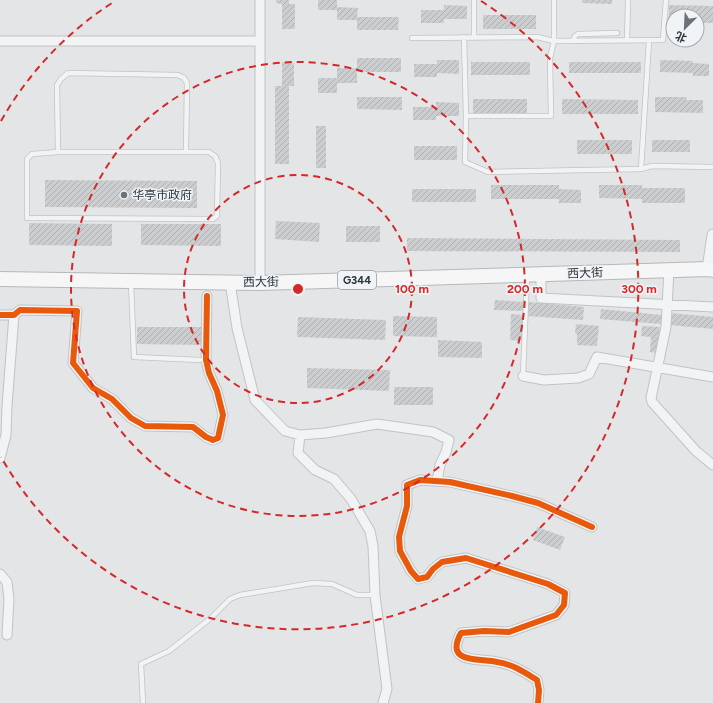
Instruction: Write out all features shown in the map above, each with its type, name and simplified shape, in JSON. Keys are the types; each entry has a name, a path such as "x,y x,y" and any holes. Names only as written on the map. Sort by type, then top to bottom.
{"highway":[{"name":"西大街","path":"0,279 260,283 710,269"}],"street":[{"path":"260,0 260,283"},
{"path":"0,41 260,40"},
{"path":"710,269 713,236"},
{"path":"668,270 666,327 651,398 652,402 696,451 713,465"},
{"path":"534,274 541,298 713,307"},
{"path":"230,282 237,328 255,400 285,431 300,435 326,433 377,424 433,432 449,440 440,466 437,481"},
{"path":"0,315 14,315 20,310 77,310 73,363 93,388 112,398 131,418 145,426 193,427 206,437 213,440 218,438 222,415 217,391 209,373 206,360 207,296"},
{"path":"0,458 6,436 14,315"},
{"path":"523,376 544,380 578,378 589,374 597,357 713,377"},
{"path":"300,435 298,454 315,470 334,479 351,499 370,531 373,546 375,595 387,689 383,703"},
{"path":"538,703 539,690 537,680 517,668 498,662 470,660 461,656 456,648 456,641 461,633 484,631 509,632 556,615 564,605 565,593 548,584 466,558 442,562 433,569 427,577 418,579 411,571 400,551 399,537 407,506 407,485 420,480 450,482 538,503 592,527"},
{"path":"0,574 7,582 9,599 8,635"}],"lane":[{"path":"474,0 474,37"},
{"path":"466,116 551,116 550,58 554,41 554,0"},
{"path":"627,41 628,0"},
{"path":"412,38 537,37 554,41 663,40 666,0"},
{"path":"573,41 575,36 578,34 617,33"},
{"path":"464,37 466,116 465,162 488,172 641,169 652,166 713,167"},
{"path":"641,169 649,41"},
{"path":"58,152 57,84 68,73 178,75 184,78 187,83 186,152"},
{"path":"58,152 186,152 209,152 215,156 218,163 217,216 213,219 27,218 27,159 32,154 58,152"},
{"path":"523,376 534,274"},
{"path":"131,281 134,357 200,360"},
{"path":"143,703 141,664 169,651 211,618 230,599 240,595 313,583 332,584 357,595 375,595"}],"building":[{"path":"276,0 289,0 289,4 295,4 295,29 282,29 282,4 276,3"},
{"path":"318,0 337,0 337,7 358,8 357,17 399,17 398,30 357,30 357,20 337,20 337,10 318,10"},
{"path":"582,0 612,0 612,4 582,3"},
{"path":"444,5 467,6 467,19 444,19 444,23 421,23 421,10 444,10"},
{"path":"669,5 713,6 713,23 705,23 705,8 669,8"},
{"path":"483,15 536,15 536,29 483,29"},
{"path":"357,58 401,58 401,72 357,72 357,83 337,83 337,93 318,93 318,78 337,78 337,68 357,68"},
{"path":"437,60 459,60 459,74 437,73 437,77 414,77 414,64 437,64"},
{"path":"660,60 693,61 693,63 709,64 709,76 693,76 693,73 660,72"},
{"path":"282,62 294,63 294,86 289,86 289,164 275,164 275,86 282,86"},
{"path":"471,62 530,62 530,75 471,75"},
{"path":"569,62 641,62 641,73 569,73"},
{"path":"357,97 402,97 402,110 357,109"},
{"path":"655,97 687,97 686,100 703,100 703,113 655,112"},
{"path":"473,99 527,99 527,114 473,114"},
{"path":"562,99 638,100 638,114 562,114"},
{"path":"436,102 459,103 459,116 436,116 436,120 413,120 413,107 436,107"},
{"path":"316,126 326,126 326,168 316,168"},
{"path":"577,140 632,140 632,154 577,154"},
{"path":"652,140 690,140 690,152 652,152"},
{"path":"414,146 457,146 457,160 414,160"},
{"path":"45,180 197,181 197,208 45,207"},
{"path":"491,185 559,185 559,189 581,190 581,203 559,203 559,199 491,199"},
{"path":"599,185 642,185 642,188 685,188 685,203 642,203 642,199 599,198"},
{"path":"412,189 476,189 476,202 412,202"},
{"path":"276,221 320,223 319,242 275,239"},
{"path":"29,223 112,224 112,246 29,245"},
{"path":"141,224 221,224 221,246 141,245"},
{"path":"346,226 380,226 380,242 346,242"},
{"path":"407,238 680,240 680,252 407,251"},
{"path":"495,300 524,302 523,311 494,310"},
{"path":"529,302 584,307 583,320 528,316"},
{"path":"601,309 662,315 661,324 600,319"},
{"path":"670,313 713,317 713,329 669,325"},
{"path":"511,314 523,315 522,341 510,340"},
{"path":"393,316 437,317 437,337 393,336"},
{"path":"298,317 386,320 385,340 297,337"},
{"path":"576,324 599,326 597,346 577,345 577,334 575,333"},
{"path":"642,326 660,327 657,353 650,352 651,337 641,336"},
{"path":"137,327 201,327 201,345 137,344"},
{"path":"438,340 482,342 482,358 438,357"},
{"path":"307,368 390,370 389,391 307,388"},
{"path":"394,387 433,387 433,405 394,405"},
{"path":"537,527 565,537 560,550 533,540"}],"cycle path":[{"path":"0,315 14,315 20,310 77,311 73,363 93,388 112,399 131,418 145,426 193,427 206,437 213,440 218,438 223,415 217,391 209,373 206,360 207,296"},
{"path":"538,703 539,690 537,680 508,665 466,658 460,655 457,650 457,643 461,633 484,631 509,632 556,615 564,605 565,593 548,584 466,558 442,562 433,569 427,577 418,579 411,571 400,551 399,537 407,506 407,485 420,480 450,482 512,496 538,503 592,527"}],"place":[{"name":"华亭市政府","path":"124,195"}]}
